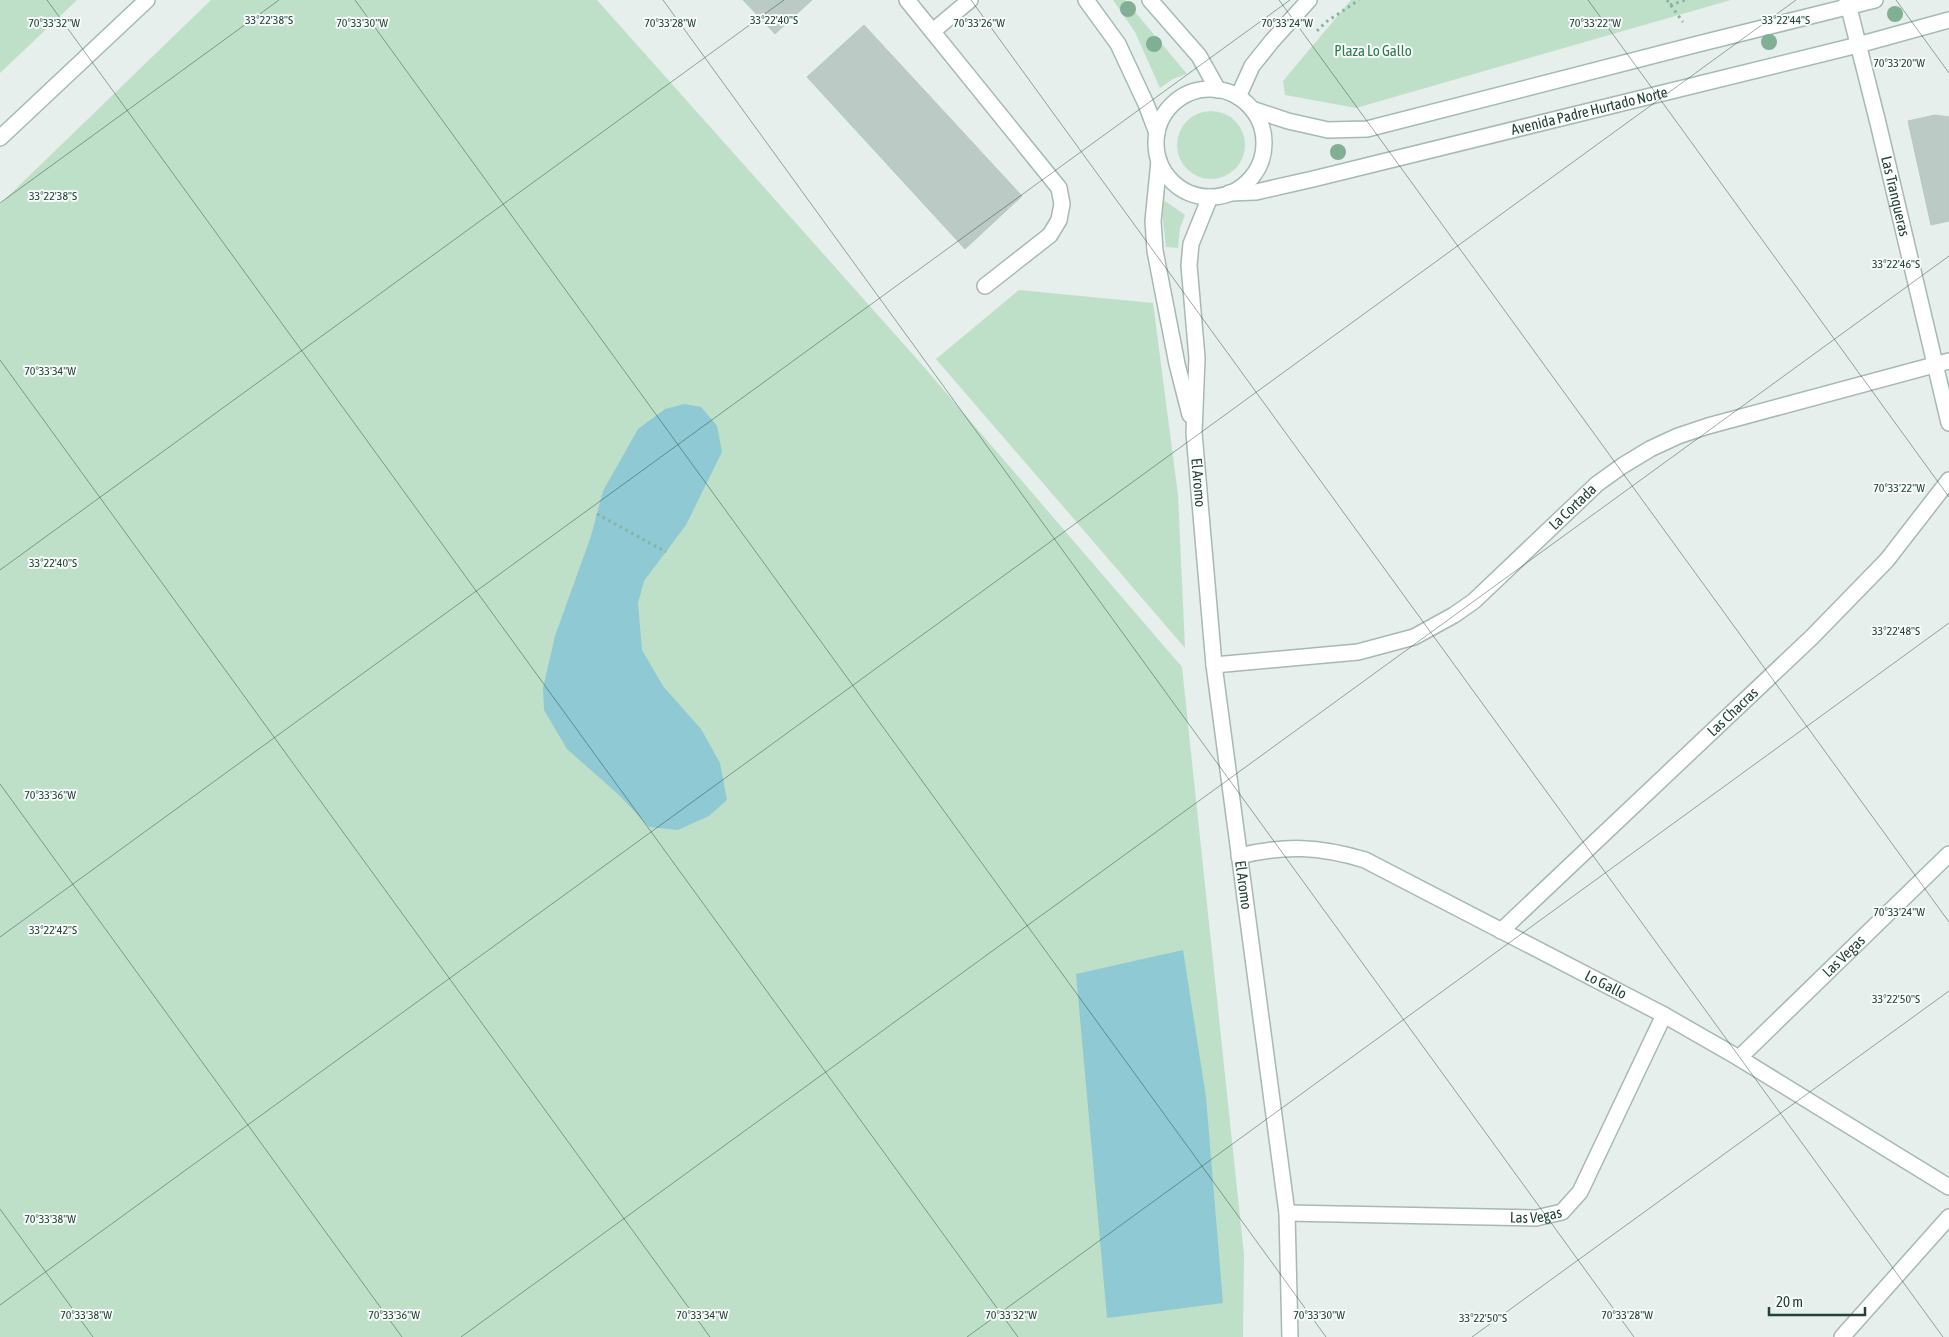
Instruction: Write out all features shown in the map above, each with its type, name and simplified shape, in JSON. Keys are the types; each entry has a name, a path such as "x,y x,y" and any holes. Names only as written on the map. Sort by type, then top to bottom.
{"street":[{"path":"0,138 147,0"},
{"path":"907,0 1059,188 1062,204 1059,220 1050,236 985,286"},
{"path":"933,31 970,0"},
{"path":"1086,0 1118,44 1146,104 1157,133"},
{"path":"1150,0 1199,56 1218,90"},
{"path":"1238,97 1252,66 1309,0"},
{"path":"1252,109 1288,121 1328,130 1367,129 1848,3 1875,0"},
{"name":"Las Tranqueras","path":"1848,3 1943,363 1949,423"},
{"name":"Avenida Padre Hurtado Norte","path":"1229,193 1256,192 1314,179 1858,45 1949,20"},
{"path":"1202,90 1218,90 1238,97 1252,109 1261,124 1264,140 1262,157 1255,172 1243,185 1229,193 1210,197 1189,192 1171,180 1159,161 1156,147 1157,133 1163,117 1173,104 1186,94 1202,90"},
{"name":"El Aromo","path":"1159,161 1153,221 1155,251 1177,364 1194,433"},
{"name":"El Aromo","path":"1210,197 1191,244 1189,265 1197,358 1194,433 1214,665 1287,1213 1290,1337"},
{"name":"La Cortada","path":"1214,665 1358,652 1414,637 1454,615 1474,601 1596,484 1650,450 1678,436 1708,426 1943,363"},
{"name":"Las Chacras","path":"1501,931 1812,637 1887,560 1949,480"},
{"name":"Lo Gallo","path":"1239,856 1287,847 1338,852 1364,860 1664,1015 1739,1058 1949,1187"},
{"name":"Las Vegas","path":"1739,1058 1949,854"},
{"name":"Las Vegas","path":"1287,1213 1536,1218 1562,1212 1580,1192 1664,1015"},
{"path":"1842,1337 1949,1217"}],"path":[{"path":"1314,34 1326,22 1359,0"},
{"path":"1670,5 1686,0"},
{"path":"597,514 666,552"}],"green space":[{"path":"0,0 77,0 0,73"},
{"path":"211,0 597,0 917,359 1182,667 1244,1255 1243,1337 0,1337 0,204"},
{"path":"1113,0 1125,0 1187,74 1173,79 1160,88 1135,32"},
{"name":"Plaza Lo Gallo","path":"1351,0 1731,0 1356,108 1285,95 1283,81"},
{"path":"1218,111 1230,117 1239,126 1245,138 1243,158 1235,169 1218,179 1204,179 1187,169 1179,158 1177,138 1187,121 1198,113"},
{"path":"1165,201 1185,215 1180,228 1178,248 1166,247 1161,204"},
{"path":"1019,290 1153,303 1178,495 1185,648 936,359"}],"water":[{"path":"684,404 701,407 717,426 722,452 686,525 644,581 638,603 642,650 663,686 701,729 720,763 727,800 709,816 678,830 649,827 619,795 567,749 544,710 543,688 555,636 591,536 603,491 638,429 665,409"},
{"path":"1183,950 1206,1097 1223,1303 1107,1318 1076,974"}],"building":[{"path":"743,0 812,0 775,34"},
{"path":"864,25 1022,196 965,249 807,77"},
{"path":"1935,115 1949,117 1949,221 1931,225 1908,121"}]}
